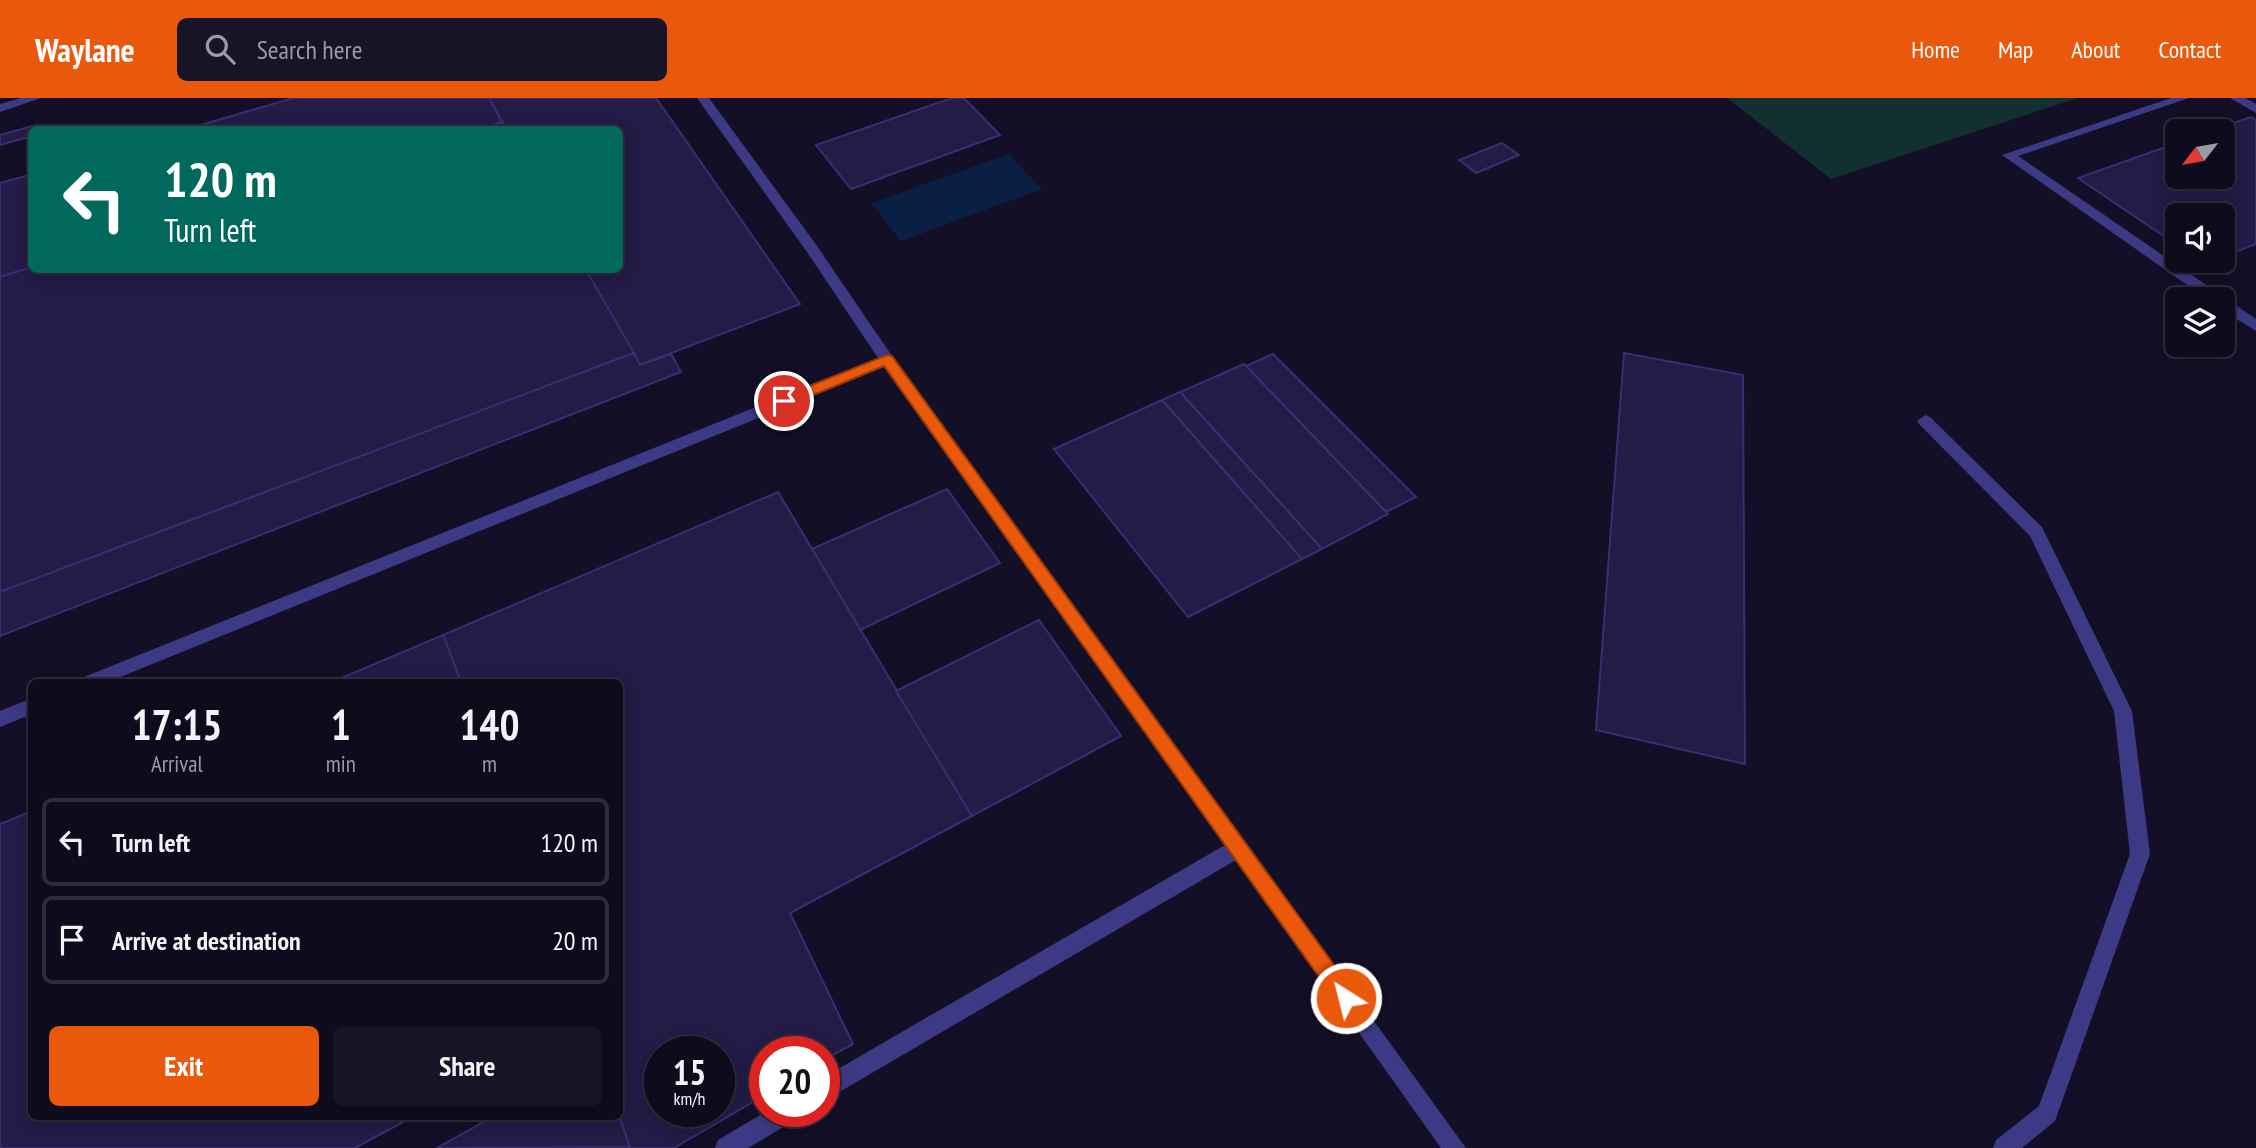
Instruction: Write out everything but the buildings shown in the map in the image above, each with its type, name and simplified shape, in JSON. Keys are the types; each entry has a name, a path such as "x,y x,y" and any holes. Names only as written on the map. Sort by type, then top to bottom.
{"lane":[{"path":"0,108 35,98"},
{"path":"703,98 812,249 887,360 1455,1148"},
{"path":"2183,98 2008,155 2200,287"},
{"path":"2236,98 2256,109"},
{"path":"2235,312 2256,326"},
{"path":"97,679 887,360"},
{"path":"1925,421 2036,532 2123,710 2140,854 2047,1113 2004,1148"},
{"path":"0,719 28,708"},
{"path":"840,1081 1238,848"},
{"path":"726,1148 762,1127"}],"green space":[{"path":"1727,98 2078,98 1831,179"}],"water":[{"path":"1009,154 1042,189 901,241 871,203"}],"route":[{"path":"784,401 887,360 1346,998"}]}
